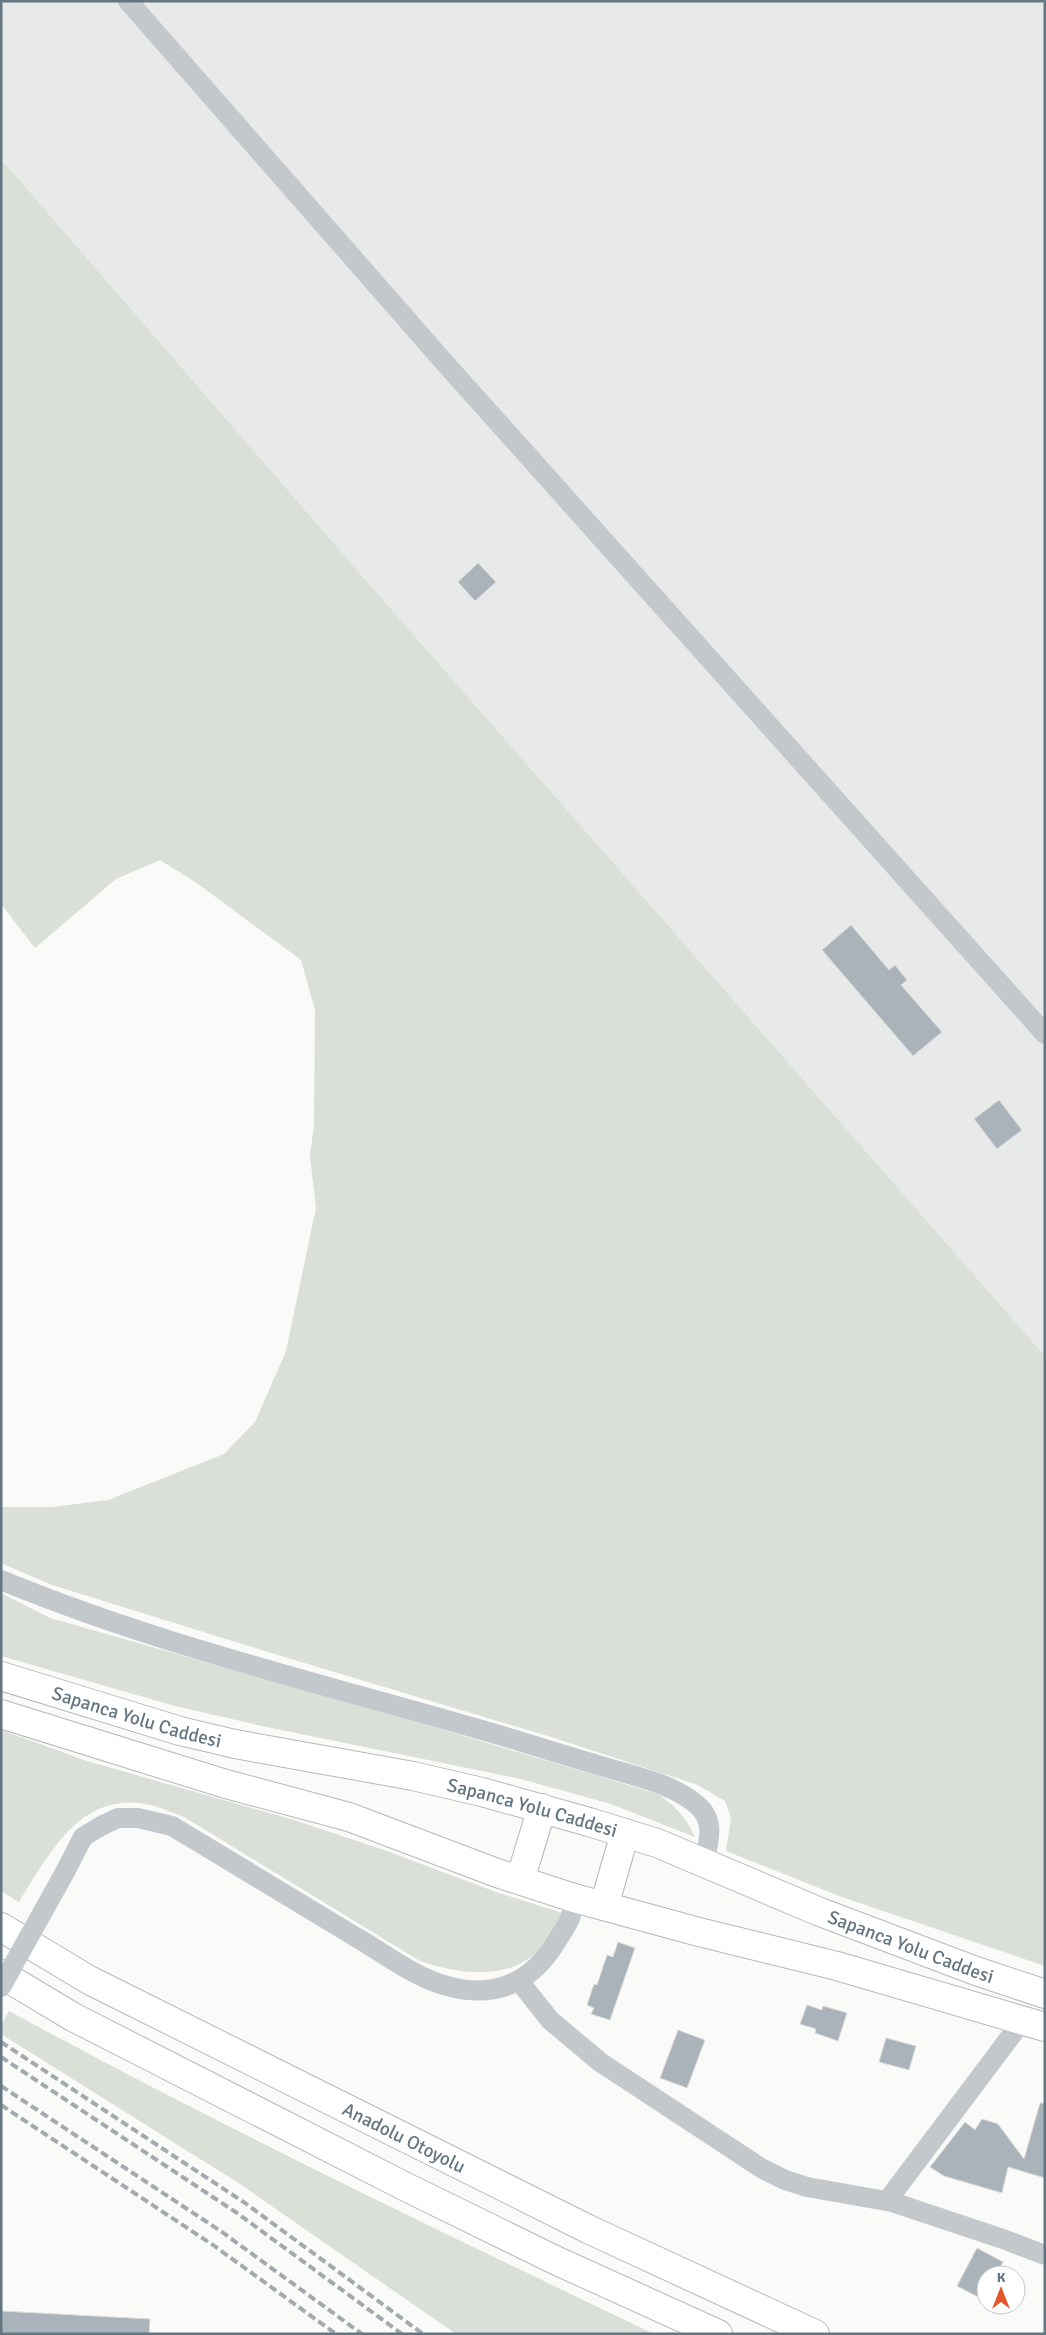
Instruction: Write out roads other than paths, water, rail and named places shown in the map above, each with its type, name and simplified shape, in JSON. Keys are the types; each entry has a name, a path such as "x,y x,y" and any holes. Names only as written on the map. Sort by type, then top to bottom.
{"highway":[{"name":"Sapanca Yolu Caddesi","path":"1,1676 180,1731 235,1744 422,1778 542,1808 625,1833 704,1863 820,1912 976,1971 1045,1994"},
{"name":"Sapanca Yolu Caddesi","path":"1,1714 226,1784 348,1817 574,1898 699,1932 838,1966 1034,2024"},
{"path":"520,1880 542,1808"},
{"path":"604,1906 625,1833"},
{"name":"Anadolu Otoyolu","path":"1,1928 89,1980 588,2230 815,2334"},
{"path":"1,1974 73,2017 406,2187 555,2260 718,2334"}],"street":[{"path":"128,1 444,362 1045,1034"},
{"path":"1,1580 62,1606 165,1640 381,1700 631,1775 679,1792 698,1805 709,1819 711,1831 704,1863"},
{"path":"1,1987 84,1837 118,1818 154,1820 172,1826 428,1979 449,1987 467,1990 494,1989 519,1982 534,1971 548,1956 572,1919 574,1898"},
{"path":"519,1982 550,2020 600,2062 761,2168 785,2180 806,2187 887,2201 1003,2238 1045,2255"},
{"path":"887,2201 1034,2024"}],"railway":[{"path":"1,2042 245,2203 423,2334"},
{"path":"1,2057 237,2213 402,2334"},
{"path":"1,2086 222,2232 362,2334"},
{"path":"1,2105 213,2245 336,2334"}]}
